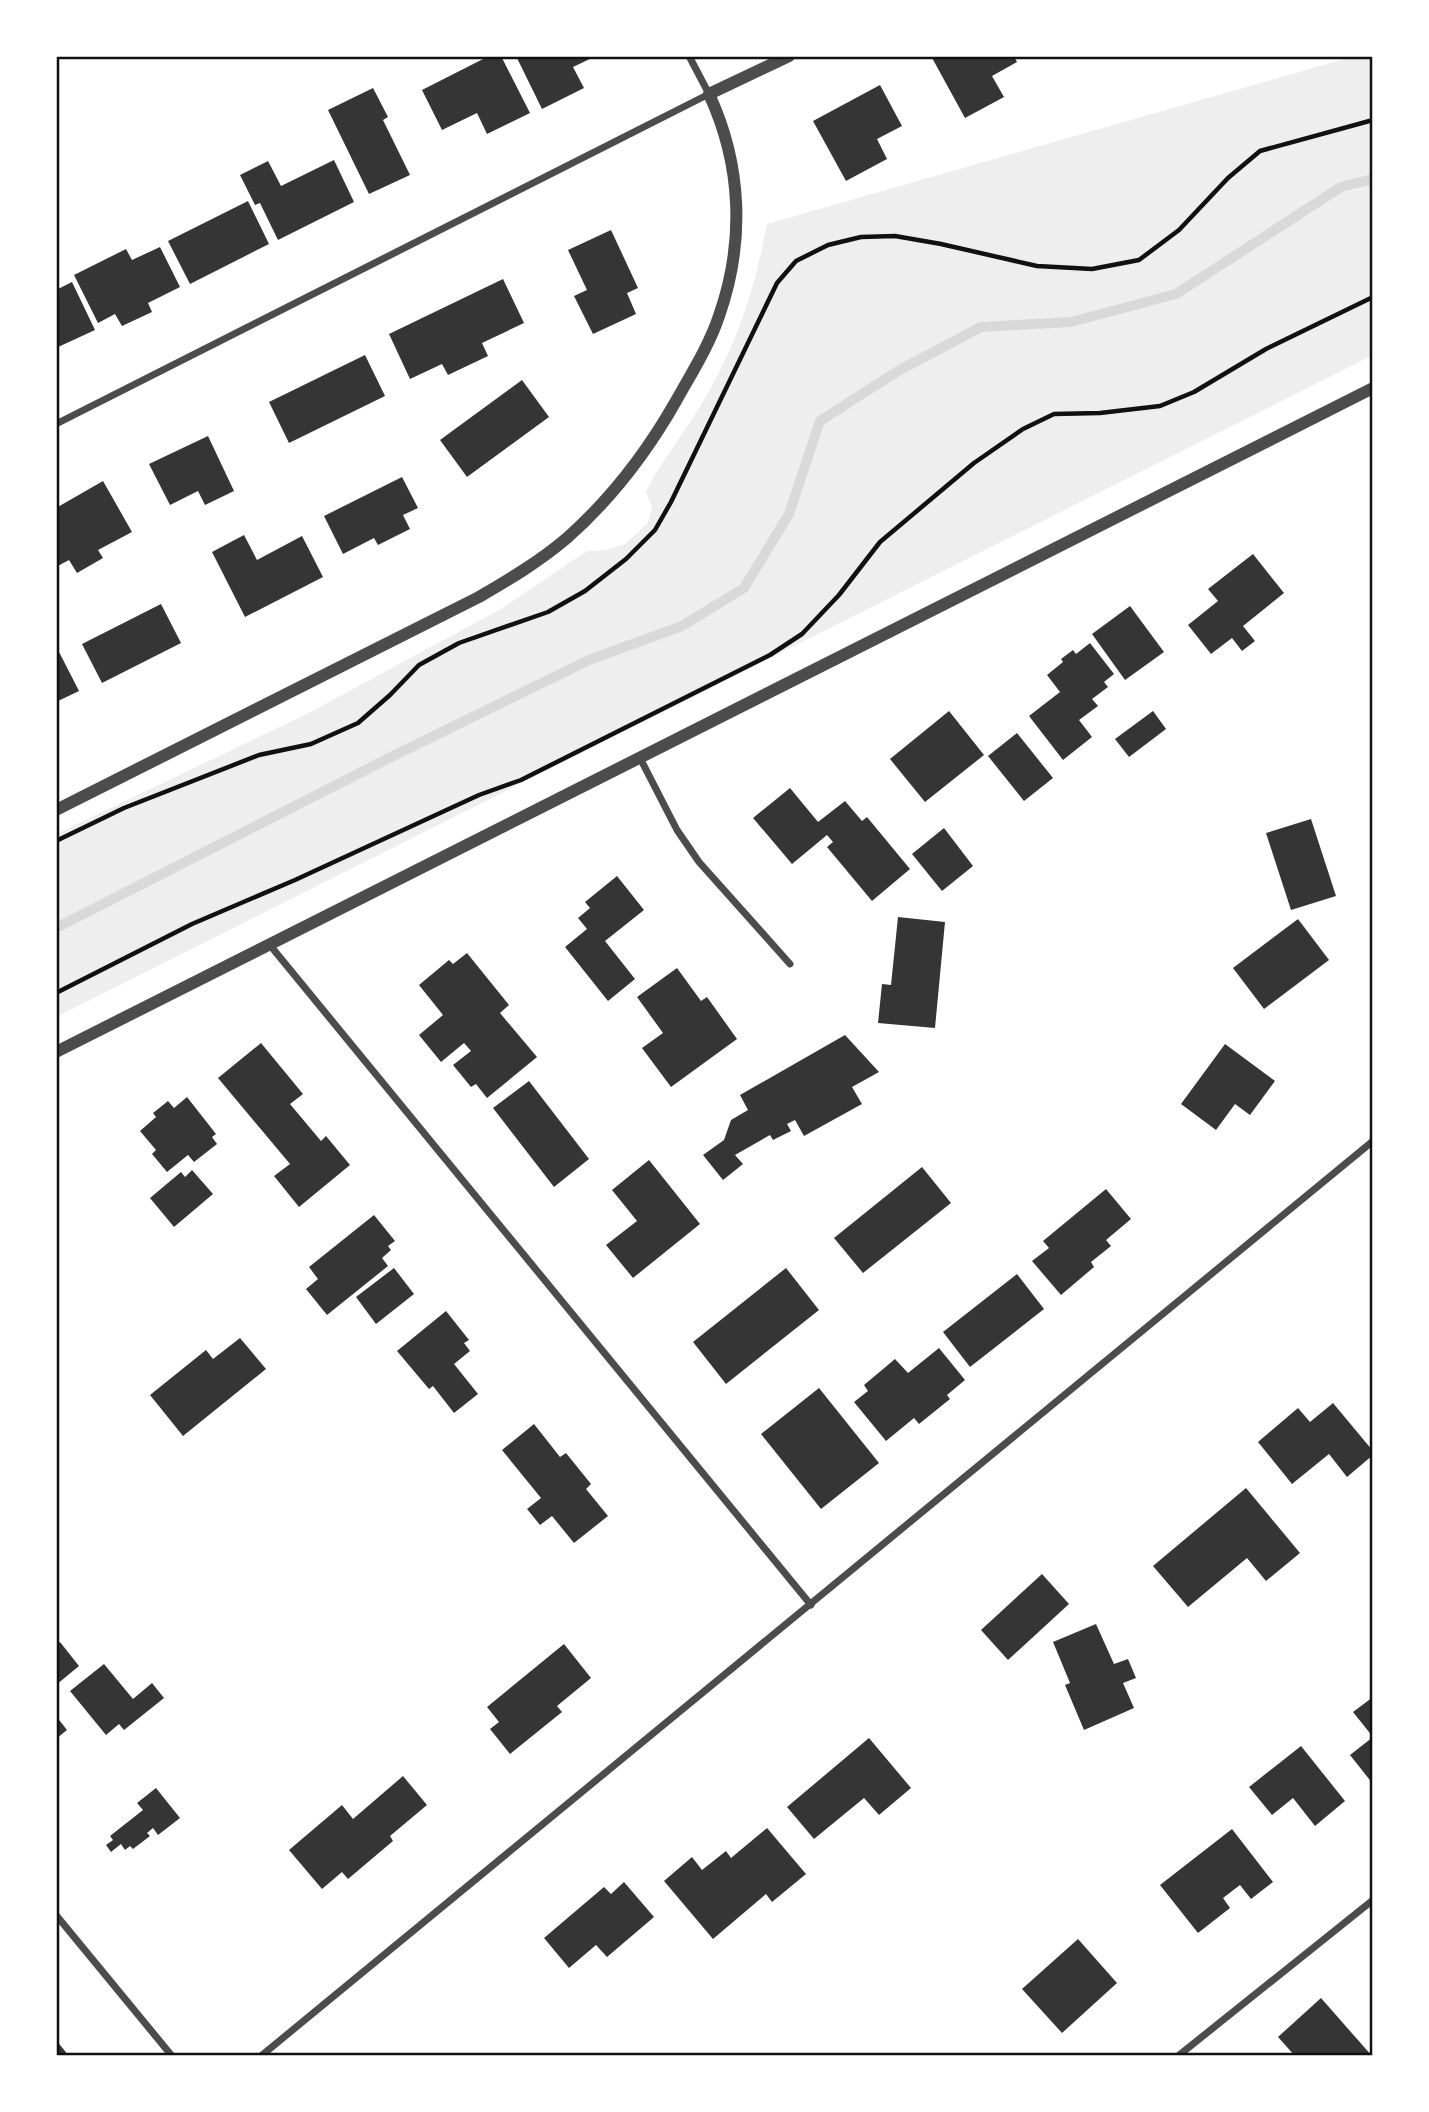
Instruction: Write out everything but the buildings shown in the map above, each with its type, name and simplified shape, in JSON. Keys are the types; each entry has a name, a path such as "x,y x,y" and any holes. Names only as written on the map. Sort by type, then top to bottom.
{"street":[{"path":"56,810 426,625 523,572 567,538 635,464 691,375 719,318 730,278 737,228 735,177 728,141 709,94 689,56"},
{"path":"56,424 789,56"},
{"path":"56,1052 1373,388"},
{"path":"640,758 677,830 699,862 790,964"},
{"path":"269,944 811,1605"},
{"path":"261,2056 1373,1141"},
{"path":"1178,2056 1373,1900"},
{"path":"56,1915 172,2056"}],"path":[{"path":"56,841 124,808 259,755 311,744 358,723 419,665 459,643 548,612 585,591 626,559 655,530 671,502 777,282 796,261 828,245 861,237 895,236 1037,266 1091,269 1139,260 1179,230 1228,178 1259,150 1373,120"},
{"path":"56,993 192,924 479,795 522,780 770,655 802,634 839,595 880,542 974,463 1023,429 1054,414 1100,413 1160,405 1194,392 1266,349 1373,297"}],"shaded area":[{"path":"1355,56 1373,56 1373,355 56,1017 56,834 305,715 501,609 587,551 606,550 625,544 648,523 652,507 646,492 701,405 725,361 743,318 767,224"}],"waterway":[{"path":"56,928 395,755 589,660 682,626 744,588 789,514 820,421 898,371 981,327 1071,322 1176,294 1341,187 1373,179"}]}
